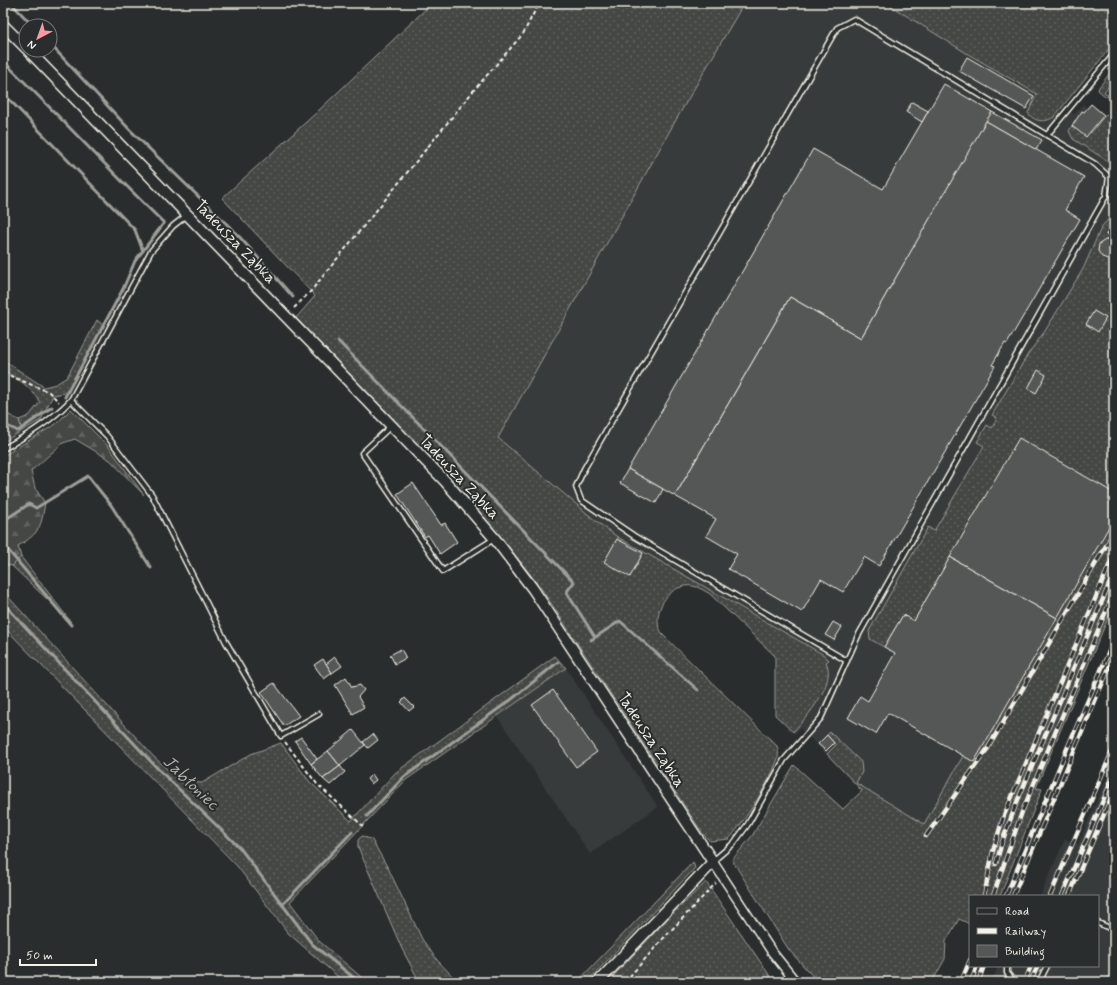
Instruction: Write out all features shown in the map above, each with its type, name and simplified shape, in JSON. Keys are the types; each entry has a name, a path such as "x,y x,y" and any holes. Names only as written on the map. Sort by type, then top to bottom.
{"street":[{"name":"Tadeusza Ząbka","path":"3,25 18,40"},
{"name":"Tadeusza Ząbka","path":"36,58 445,481 495,539 533,589 772,952 796,982"},
{"path":"598,982 713,862"}],"lane":[{"path":"713,862 734,843 748,824 784,760 821,718 847,661 858,636 1106,196 1109,177 1095,164 854,19 837,28 692,278 584,469 576,487 581,500 634,536 847,661"},
{"path":"1047,135 1114,54"},
{"path":"3,449 32,432 56,415 71,400 151,252 173,226 187,215"},
{"path":"71,400 107,436 152,495 226,642 281,736 319,714"},
{"path":"391,426 362,453 443,571 495,539"},
{"path":"1099,923 1114,930"},
{"path":"1007,967 1007,973 1014,982"},
{"path":"1036,982 1041,978 1046,967"}],"path":[{"path":"294,308 311,291 474,90 523,34 539,3"},
{"path":"3,373 49,392 64,406"},
{"path":"281,736 317,784 363,826"},
{"path":"626,982 659,943 723,876"}],"shaded area":[{"path":"557,3 1114,3 1114,43 1064,105 1074,114 1083,104 1114,131 1114,604 1036,788 1042,789 1000,895 969,895 969,923 862,791 800,728 795,734 775,715 780,704 780,631 671,570 636,607 426,378"},
{"path":"566,668 658,807 590,854 496,715"},
{"path":"1114,761 1114,982 992,982 998,967 1099,967 1099,895 1040,895 1065,839 1078,844"}],"green space":[{"path":"432,3 744,3 673,125 498,438 596,521 616,536 824,655 829,660 826,662 828,670 827,680 819,699 806,718 793,732 775,715 775,656 710,594 700,588 686,586 679,588 673,591 663,601 658,615 659,627 662,634 777,746 778,758 770,777 749,812 729,839 710,841 703,834 541,588 504,541 457,486 296,318 315,296 222,198 316,113"},
{"path":"886,3 1114,3 1114,43 1054,117 1040,121 1030,116 1028,113 1037,94 968,54"},
{"path":"1114,68 1114,80 1104,92 1109,96 1106,97 1098,90"},
{"path":"1106,114 1114,121 1114,165 1073,139 1069,131 1075,120 1091,133"},
{"path":"1114,210 1114,604 1036,788 1042,789 1000,895 969,895 969,924 959,919 946,941 945,959 932,982 818,982 789,950 732,860 752,836 794,765 843,809 862,791 827,754 836,745 827,735 830,732 861,762 862,772 856,783 924,824 963,756 950,558 914,621 903,615 884,647 870,639 869,631 928,527 934,531 984,446 977,442 987,425 992,428 997,418 992,415 1028,354 1045,331 1083,269 1102,226"},
{"path":"97,320 104,326 65,393 53,395 41,420 22,431 19,420 29,416 40,402 28,387 3,370 3,360 44,387 56,384 67,377"},
{"path":"71,409 108,446 144,495 110,460 75,439 63,443 31,471 35,488 45,503 42,518 35,533 18,546 21,557 12,566 3,564 3,456 56,424"},
{"path":"3,412 19,420 22,431 3,442"},
{"path":"21,557 71,622 12,566"},
{"path":"3,591 153,756 181,782 202,783 251,754 281,743 309,781 351,821 395,773 555,656 566,668 406,780 290,902 319,941 367,982 344,982 288,933 237,866 3,626"},
{"path":"362,836 372,840 389,870 422,939 437,960 458,982 422,982 417,977 402,949 358,847 358,840"},
{"path":"693,862 695,868 587,982 577,982"},
{"path":"706,882 774,982 608,982 670,916"}],"building":[{"path":"967,57 1034,96 1026,109 959,71"},
{"path":"944,84 992,112 861,338 790,297 675,496 628,469 813,149 883,189"},
{"path":"912,102 928,111 922,122 906,112"},
{"path":"1091,104 1104,115 1086,137 1072,126 1082,111 1084,112"},
{"path":"992,112 1042,140 1036,150 986,121"},
{"path":"986,121 1084,177 1065,210 1080,219 1007,344 1005,343 992,365 995,366 879,566 864,557 843,592 821,579 802,612 728,569 737,554 706,536 716,519 675,496 790,297 861,338"},
{"path":"1114,221 1114,239 1106,235"},
{"path":"1107,239 1114,241 1114,257 1108,259 1102,257 1098,251 1099,244"},
{"path":"1094,311 1106,318 1098,332 1086,324"},
{"path":"1038,370 1046,375 1036,393 1028,388"},
{"path":"1019,438 1114,493 1114,518 1057,618 950,557"},
{"path":"628,469 663,489 656,503 620,483"},
{"path":"413,483 441,525 445,523 457,542 440,554 428,535 425,537 397,494"},
{"path":"617,539 643,553 630,577 604,562"},
{"path":"950,557 1057,618 974,762 888,713 876,734 848,718 860,696 868,701 895,653 884,647 903,615 914,621"},
{"path":"833,622 842,627 834,640 825,635"},
{"path":"401,649 406,658 395,664 390,655"},
{"path":"335,657 342,666 332,673 326,664"},
{"path":"323,659 332,673 324,679 314,665"},
{"path":"346,677 352,687 360,685 364,690 358,697 364,707 353,714 335,685"},
{"path":"274,683 299,716 284,726 261,692"},
{"path":"553,690 597,752 576,767 532,705"},
{"path":"405,698 414,707 409,711 401,702"},
{"path":"353,730 365,745 340,766 328,751"},
{"path":"373,734 378,740 368,748 363,742"},
{"path":"827,735 834,743 826,751 818,744"},
{"path":"301,737 317,759 311,764 295,741"},
{"path":"328,751 340,766 323,779 311,764"},
{"path":"340,766 345,772 330,785 323,779"},
{"path":"372,774 376,780 371,784 367,779"}],"waterway":[{"path":"11,3 25,18"},
{"path":"58,53 130,130 236,233 293,297"},
{"path":"3,61 164,223 135,261 123,289 65,397"},
{"path":"3,93 135,230 143,251"},
{"path":"338,341 574,582 567,593 595,637"},
{"path":"3,424 18,431 52,407"},
{"path":"3,521 29,504 36,508 88,476 111,505 151,568"},
{"path":"3,551 8,550 71,625"},
{"name":"Jabłoniec","path":"3,603 158,769 240,848 312,944 359,982"},
{"path":"591,640 620,621 698,690"},
{"path":"367,816 404,777 512,699 558,662"},
{"path":"282,905 352,832"}],"railway":[{"path":"926,836 988,748 1114,532"},
{"path":"984,895 993,851 1003,818 1114,554"},
{"path":"996,864 1002,842 1017,802 1114,573"},
{"path":"993,895 1022,812 1114,592"},
{"path":"1006,895 1114,640"},
{"path":"1013,895 1114,656"},
{"path":"1050,895 1114,747"},
{"path":"1062,895 1114,775"},
{"path":"1069,895 1114,791"},
{"path":"961,982 969,962"},
{"path":"971,982 977,967"},
{"path":"978,982 984,967"},
{"path":"1025,981 1031,967"},
{"path":"1030,982 1038,967"}]}
